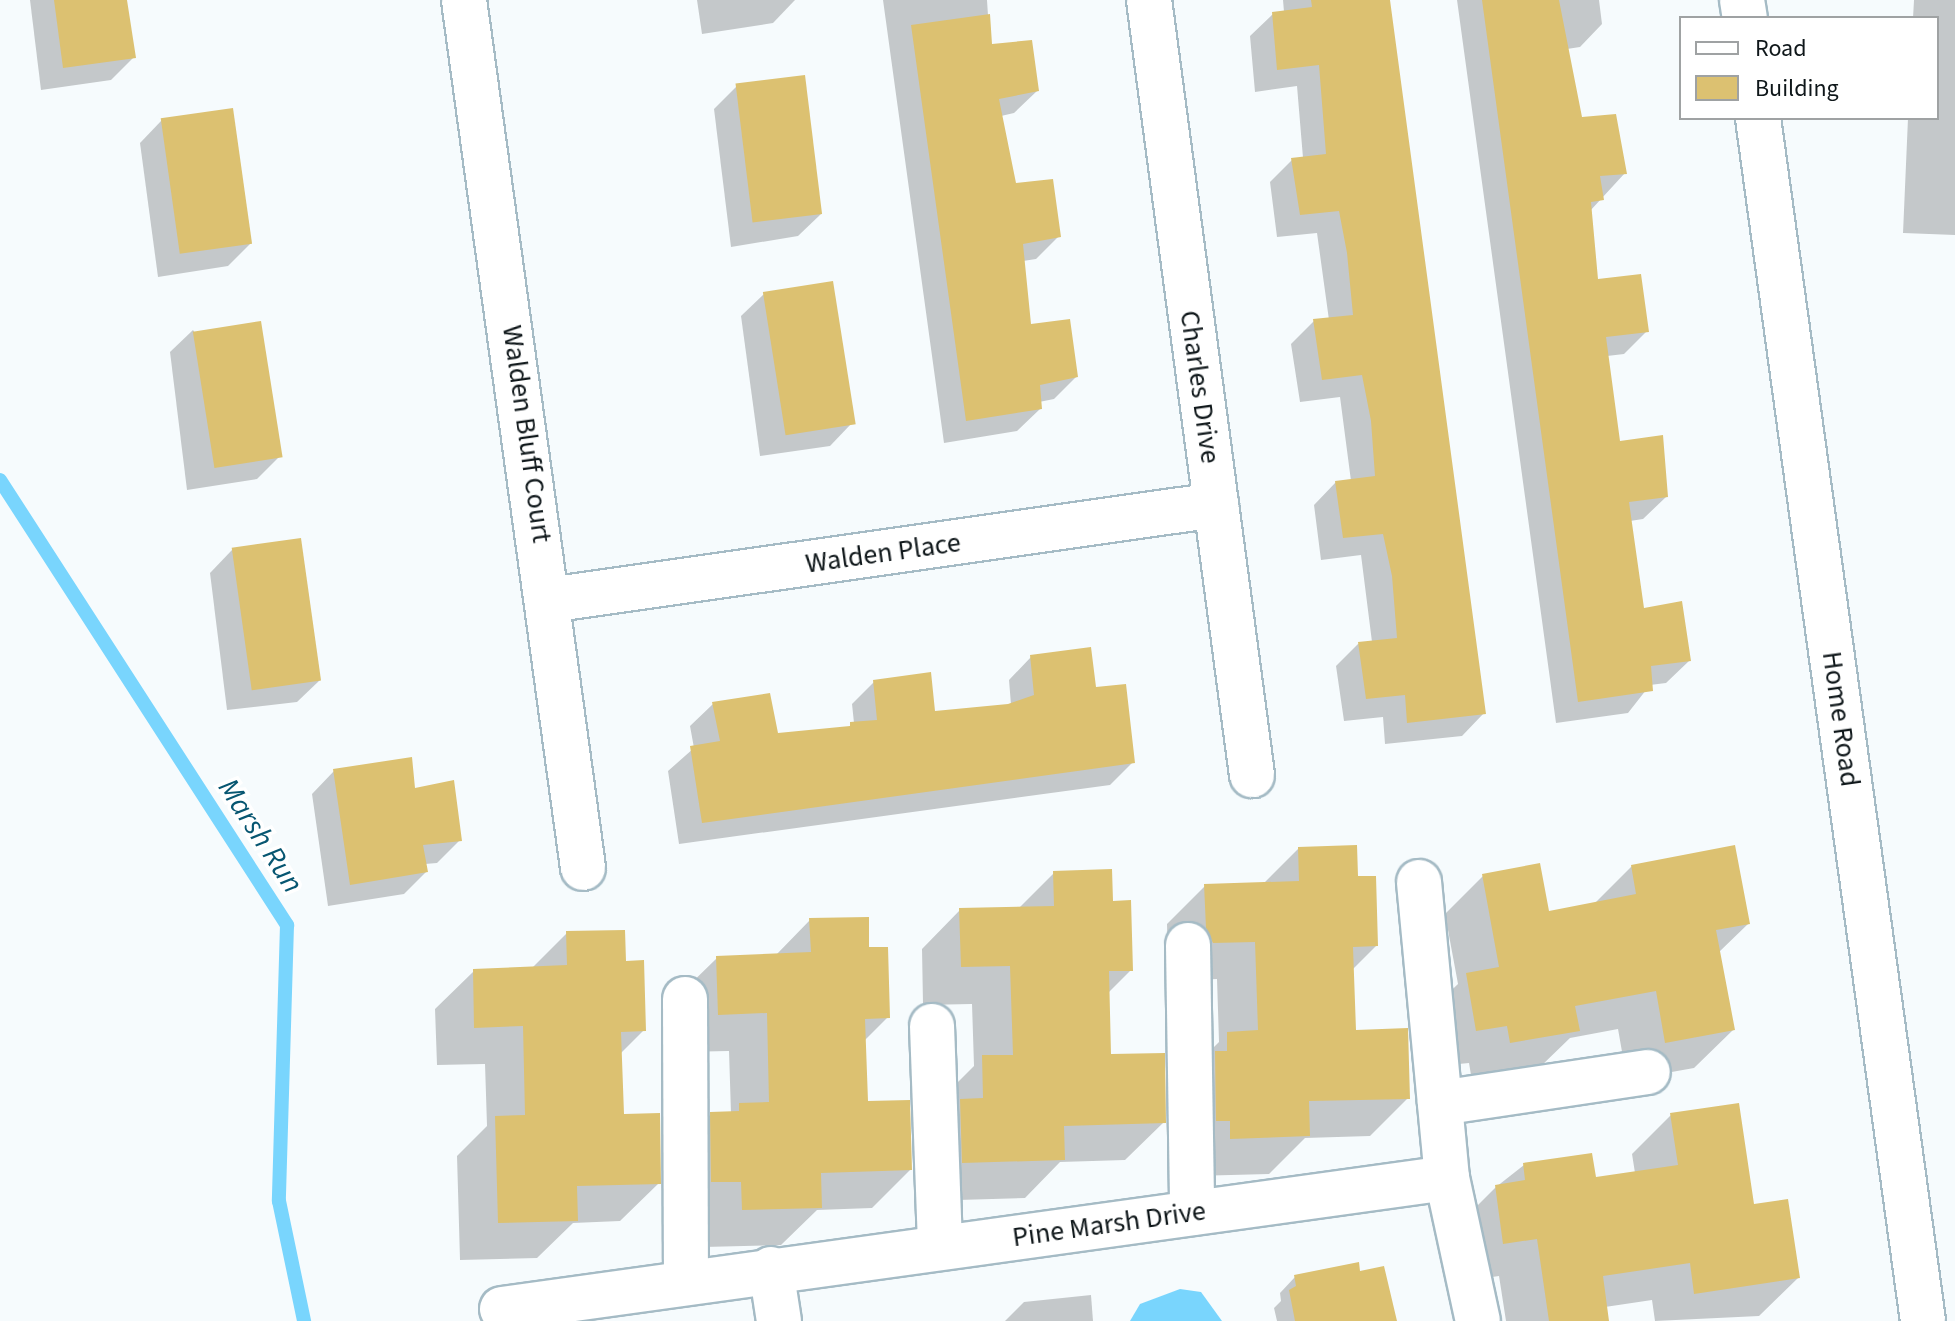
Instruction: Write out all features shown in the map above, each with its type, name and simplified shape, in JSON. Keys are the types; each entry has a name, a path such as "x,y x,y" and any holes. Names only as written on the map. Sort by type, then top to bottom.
{"street":[{"name":"Walden Bluff Court","path":"464,0 549,600 583,868"},
{"name":"Charles Drive","path":"1149,0 1252,775"},
{"name":"Home Road","path":"1758,120 1923,1321"},
{"name":"Walden Place","path":"549,600 1216,505"},
{"path":"1419,882 1447,1178 1478,1321"},
{"path":"1188,945 1192,1213"},
{"path":"685,999 686,1282"},
{"path":"932,1026 940,1246"},
{"path":"1440,1103 1648,1072"},
{"name":"Pine Marsh Drive","path":"502,1309 771,1269 1447,1178"},
{"path":"771,1269 779,1321"}],"water":[{"path":"1180,1289 1201,1292 1222,1321 1130,1321 1140,1304"}],"building":[{"path":"54,0 127,0 136,58 63,68"},
{"path":"1311,0 1390,0 1486,714 1407,723 1405,695 1366,699 1358,642 1397,638 1392,576 1383,534 1343,538 1335,481 1375,476 1371,421 1362,375 1322,380 1313,319 1353,315 1347,253 1339,211 1300,215 1291,158 1326,154 1319,65 1277,70 1272,12 1312,7"},
{"path":"1482,0 1559,0 1582,117 1616,114 1627,174 1600,176 1604,200 1591,202 1598,279 1641,274 1649,332 1606,337 1620,441 1663,435 1668,497 1629,502 1644,608 1682,601 1691,661 1651,666 1653,691 1578,702"},
{"path":"990,14 992,44 1032,40 1039,91 999,99 1016,183 1053,179 1061,237 1023,244 1031,324 1070,319 1078,377 1040,385 1042,409 966,421 911,25"},
{"path":"805,75 822,214 753,222 736,84"},
{"path":"233,108 252,244 180,254 161,118"},
{"path":"833,281 856,424 786,435 763,292"},
{"path":"261,321 283,457 214,468 193,332"},
{"path":"301,538 321,681 252,690 232,548"},
{"path":"1091,647 1096,687 1126,684 1135,763 702,823 690,746 720,741 712,702 770,693 778,733 850,726 850,722 877,720 873,680 931,672 935,711 1008,704 1034,695 1030,655"},
{"path":"412,757 415,788 454,780 462,841 423,845 428,872 350,885 333,769"},
{"path":"1357,845 1358,876 1376,876 1378,946 1353,947 1356,1030 1408,1028 1410,1099 1309,1101 1310,1136 1230,1139 1230,1121 1216,1121 1215,1051 1227,1051 1227,1032 1258,1030 1255,942 1213,943 1206,928 1204,884 1299,881 1298,847"},
{"path":"1735,845 1750,924 1716,930 1735,1030 1665,1043 1656,991 1575,1006 1580,1031 1510,1043 1507,1026 1476,1031 1466,973 1499,967 1482,874 1540,863 1549,911 1636,894 1631,865"},
{"path":"1112,869 1113,901 1131,900 1133,971 1109,971 1111,1054 1165,1053 1166,1123 1064,1126 1065,1160 962,1163 960,1099 983,1098 982,1055 1013,1055 1010,966 961,967 959,908 1054,906 1053,871"},
{"path":"869,917 869,947 888,947 890,1018 865,1019 868,1101 910,1100 912,1170 821,1173 822,1208 742,1210 741,1182 711,1182 710,1112 739,1111 739,1103 769,1102 767,1013 718,1015 716,956 811,952 809,918"},
{"path":"625,930 626,961 644,960 646,1031 621,1032 624,1114 660,1113 661,1184 577,1186 578,1221 498,1223 495,1116 525,1115 523,1026 474,1028 473,969 567,965 566,931"},
{"path":"1739,1103 1754,1204 1788,1199 1800,1278 1694,1294 1690,1263 1603,1276 1609,1321 1549,1321 1537,1239 1503,1244 1495,1185 1525,1180 1523,1163 1592,1153 1596,1177 1678,1165 1670,1113"},
{"path":"1359,1262 1360,1271 1384,1266 1397,1321 1295,1321 1289,1290 1296,1286 1294,1275"}],"waterway":[{"name":"Marsh Run","path":"0,480 287,925 279,1201 304,1321"}]}
